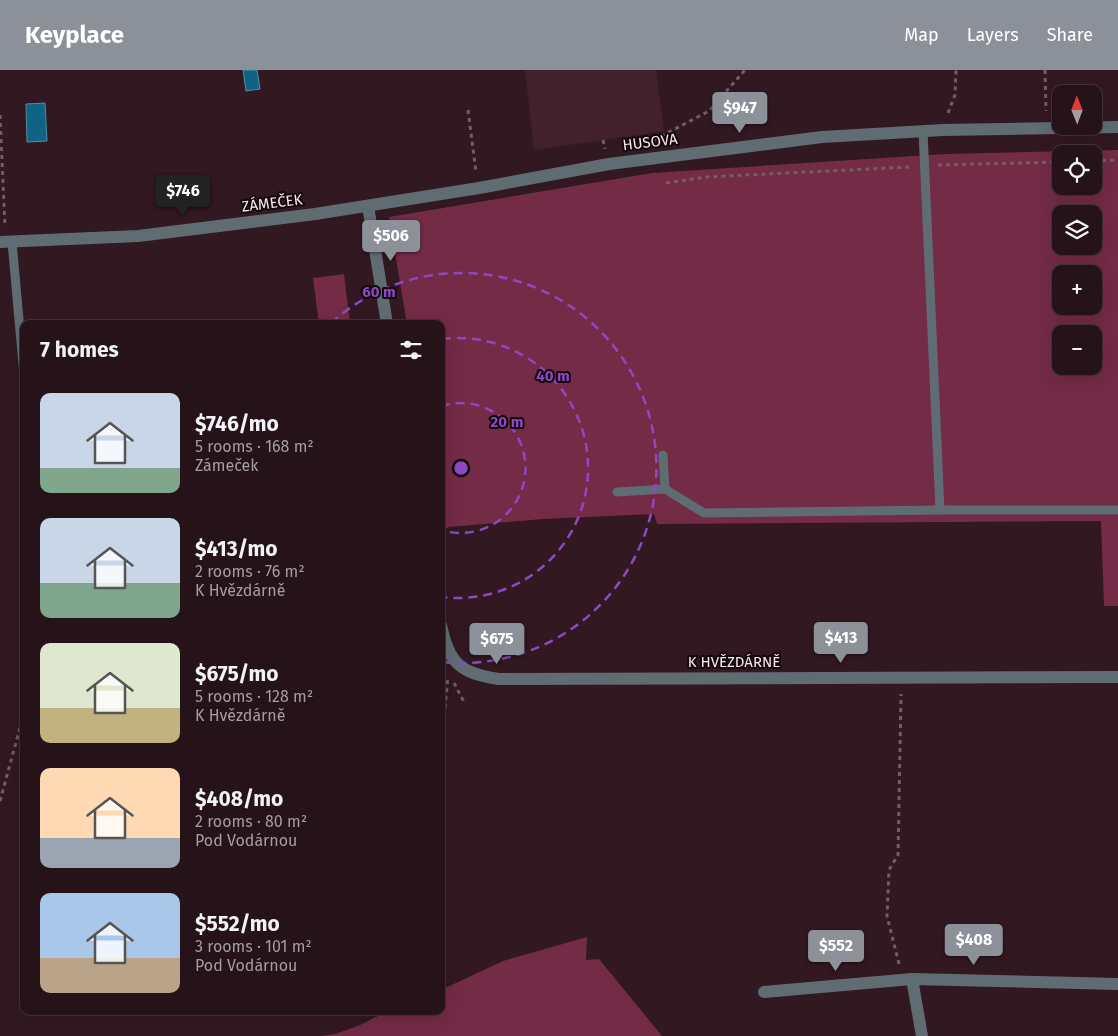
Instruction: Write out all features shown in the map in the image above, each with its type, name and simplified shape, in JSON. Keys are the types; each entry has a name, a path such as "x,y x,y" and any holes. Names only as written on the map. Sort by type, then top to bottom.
{"street":[{"name":"HUSOVA","path":"368,206 628,161 822,137 943,130 1118,127"},
{"name":"ZÁMEČEK","path":"6,242 138,236 368,206"},
{"path":"368,206 386,320"},
{"name":"K HVĚZDÁRNĚ","path":"445,638 450,656 465,670 478,676 499,679 1118,676"},
{"path":"764,992 907,980 1118,984"},
{"path":"907,980 922,1036"}],"lane":[{"path":"923,131 940,510"},
{"path":"6,242 20,345"},
{"path":"663,455 665,489"},
{"path":"617,492 665,489 704,513 1118,510"}],"path":[{"path":"652,141 709,111 745,70"},
{"path":"943,130 954,94 956,70"},
{"path":"1045,70 1046,127"},
{"path":"468,110 479,188"},
{"path":"0,115 4,222"},
{"path":"1102,161 1118,160"},
{"path":"666,182 706,178 925,166 1052,162"},
{"path":"445,708 448,672 464,702"},
{"path":"902,678 898,855 889,870 887,916 907,980"},
{"path":"0,801 20,728"}],"shaded area":[{"path":"525,70 656,70 664,131 534,150"},
{"path":"1102,150 1118,150 1118,606 1104,606 1101,521 657,524 654,514 543,519 448,527 445,530 445,320 406,320 389,217 652,173 945,154 1052,152 1052,195 1102,195"},
{"path":"344,274 350,320 318,320 313,278"},
{"path":"587,937 586,960 599,959 662,1036 321,1036 335,1034 358,1026 380,1015 445,1015 445,988 503,961"}],"water":[{"path":"243,70 257,70 260,89 246,91"},
{"path":"45,103 47,141 27,142 26,104"}]}
